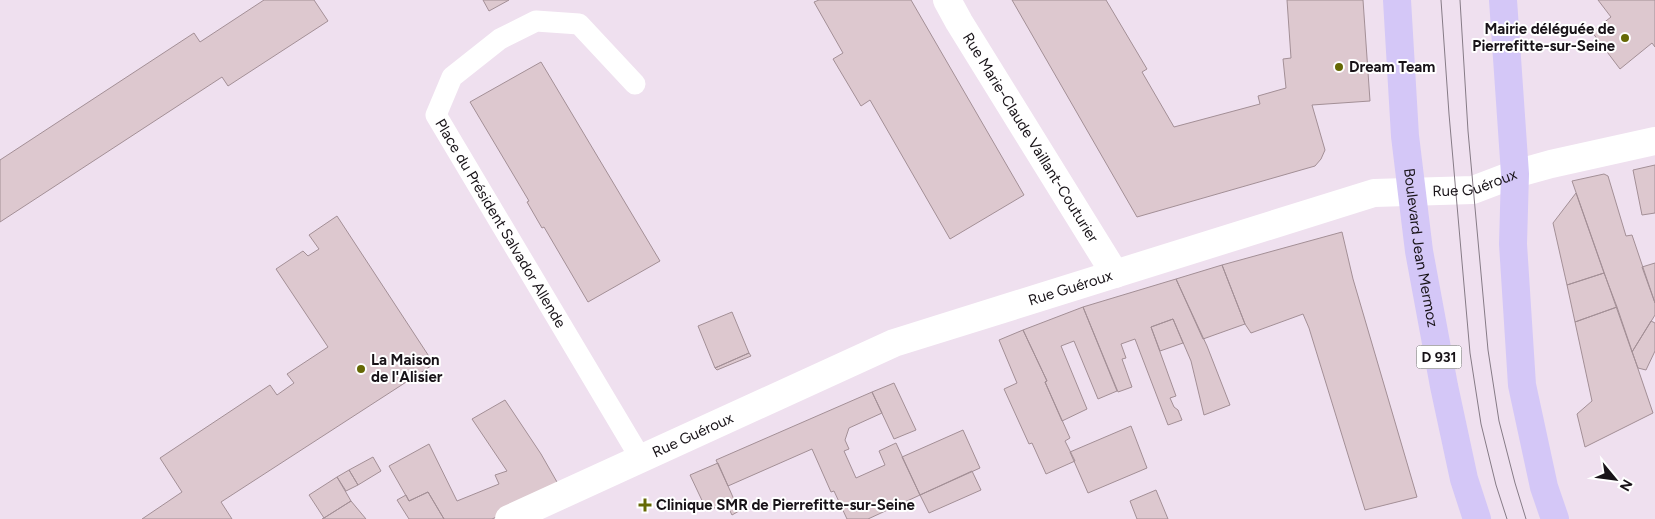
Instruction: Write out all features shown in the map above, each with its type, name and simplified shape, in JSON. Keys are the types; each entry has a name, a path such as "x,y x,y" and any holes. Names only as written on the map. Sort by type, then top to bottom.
{"main road":[{"name":"Boulevard Jean Mermoz","path":"1396,0 1405,136 1419,251 1444,386 1464,479 1477,519"},
{"path":"1503,0 1515,174 1512,244 1522,385 1544,487 1555,519"}],"street":[{"name":"Rue Marie-Claude Vaillant-Couturier","path":"948,0 970,39 1115,274"},
{"name":"Rue Guéroux","path":"509,519 894,343 1374,193 1473,190 1515,174 1551,164 1655,141"}],"lane":[{"name":"Place du Président Salvador Allende","path":"635,84 580,24 536,21 500,39 452,77 436,115 641,459"}],"building":[{"path":"264,0 314,0 328,21 228,86 222,77 0,222 0,160 194,33 200,42"},
{"path":"483,0 509,0 489,11"},
{"path":"819,0 911,0 1024,195 950,239 870,100 861,106 833,59 843,53 814,2"},
{"path":"1012,0 1106,0 1147,69 1142,72 1174,127 1260,104 1258,96 1286,88 1283,59 1291,58 1287,0 1363,0 1370,101 1312,105 1325,150 1315,166 1137,217"},
{"name":"Mairie déléguée de Pierrefitte-sur-Seine","path":"1598,0 1655,0 1655,47 1652,43 1620,69 1592,32 1611,17"},
{"path":"541,62 660,261 588,302 544,227 542,228 527,202 529,201 470,102"},
{"path":"1655,165 1655,213 1642,215 1633,170"},
{"path":"1604,174 1608,176 1626,236 1632,235 1655,303 1655,315 1632,352 1572,181"},
{"path":"1576,193 1604,273 1567,285 1553,223"},
{"name":"La Maison de l'Alisier","path":"337,216 434,364 221,502 232,519 142,519 182,492 160,458 270,385 277,395 294,383 287,374 328,347 276,269 303,251 308,256 319,249 309,235"},
{"path":"1342,232 1353,279 1417,497 1365,510 1303,314 1251,333 1245,324 1222,265"},
{"path":"1655,263 1655,303 1642,267"},
{"path":"1222,265 1245,324 1203,339 1176,279"},
{"path":"1604,273 1617,307 1575,322 1567,285"},
{"path":"1176,279 1207,346 1230,405 1204,415 1191,361 1173,319 1151,327 1176,396 1170,398 1182,420 1168,425 1135,339 1121,344 1126,358 1122,359 1132,387 1118,392 1083,307"},
{"path":"1083,307 1117,391 1098,399 1074,341 1061,346 1087,409 1062,421 1045,382 1047,381 1023,330"},
{"path":"1617,307 1653,413 1585,447 1577,414 1592,401 1575,322"},
{"path":"732,312 749,353 715,368 698,326"},
{"path":"1173,319 1183,343 1160,351 1151,327"},
{"path":"1651,321 1655,323 1655,351 1646,370 1638,368 1632,352"},
{"path":"1023,330 1047,381 1045,382 1070,438 1065,441 1075,461 1046,474 1032,443 1029,444 1004,389 1017,383 999,340"},
{"path":"749,353 751,356 717,370 715,368"},
{"path":"894,383 916,430 894,439 872,392"},
{"path":"872,392 882,413 849,428 845,440 849,449 844,451 856,478 885,465 879,451 896,443 920,495 868,519 847,519 834,491 831,492 812,449 728,486 716,460"},
{"path":"505,400 541,454 561,489 492,519 444,519 428,492 409,501 389,466 429,444 457,501 499,484 495,475 507,471 472,419"},
{"path":"1131,426 1147,468 1088,493 1070,452"},
{"path":"963,430 980,468 920,495 902,457"},
{"path":"373,457 381,471 358,485 349,470"},
{"path":"718,463 739,511 732,515 726,503 707,511 690,475"},
{"path":"349,470 358,485 346,491 337,477"},
{"path":"972,471 981,490 929,513 920,495"},
{"path":"337,477 351,501 324,518 309,495"},
{"path":"1156,490 1168,519 1137,519 1130,501"},
{"path":"428,492 444,519 409,519 397,500 406,495 409,501"},
{"path":"351,501 366,519 322,519 324,518"}],"tram line":[{"path":"1441,0 1470,353 1481,424 1496,485 1507,519"},
{"path":"1460,0 1468,131 1488,350 1499,421 1526,519"}],"place":[{"name":"Mairie déléguée de Pierrefitte-sur-Seine","path":"1625,38"},
{"name":"Dream Team","path":"1339,67"},
{"name":"La Maison de l'Alisier","path":"361,369"},
{"name":"Clinique SMR de Pierrefitte-sur-Seine","path":"645,505"}]}
